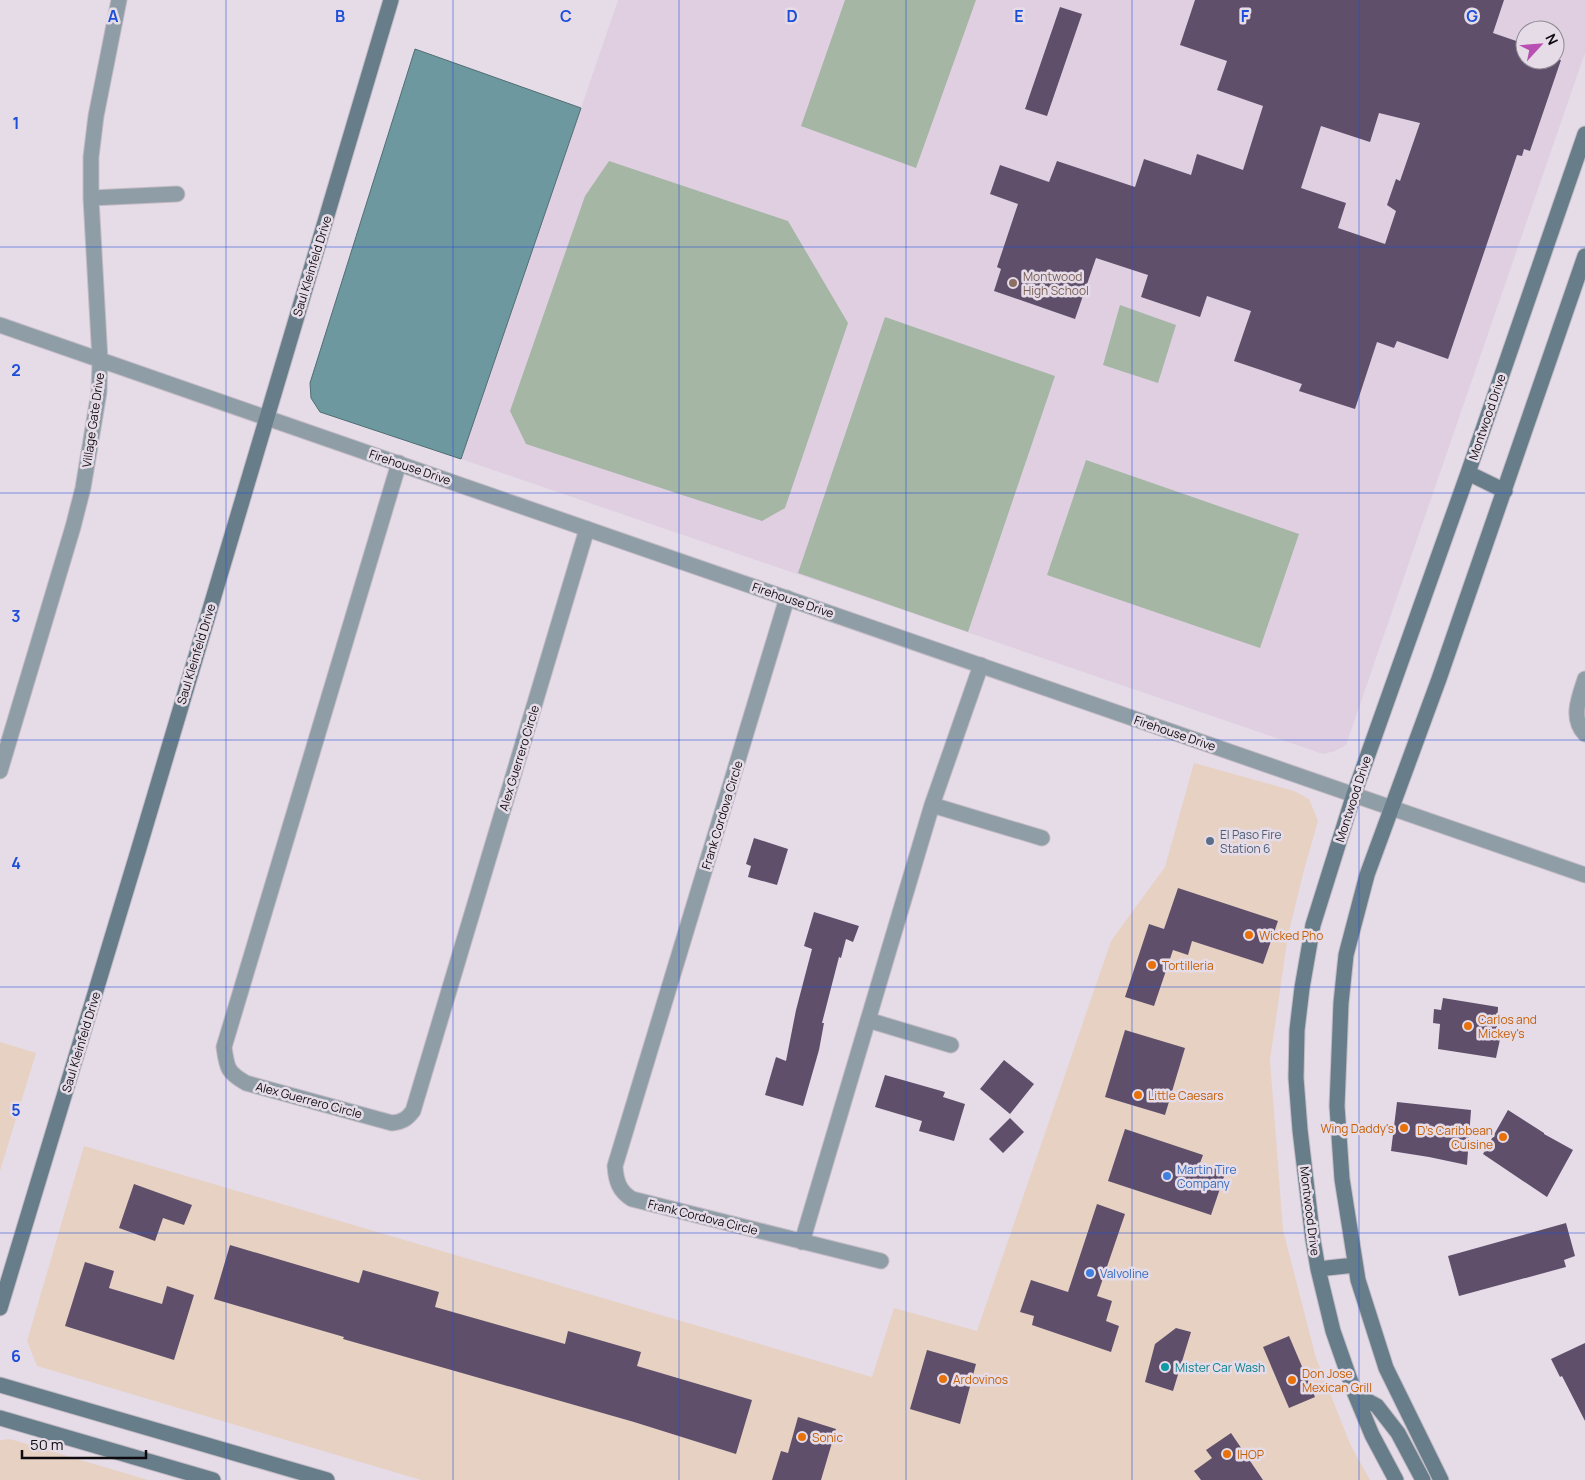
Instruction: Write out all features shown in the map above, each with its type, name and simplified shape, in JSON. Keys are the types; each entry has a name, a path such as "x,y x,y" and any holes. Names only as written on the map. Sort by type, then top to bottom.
{"main road":[{"name":"Saul Kleinfeld Drive","path":"0,1308 391,0"},
{"name":"Montwood Drive","path":"1396,1480 1372,1435 1355,1394 1333,1331 1312,1240 1296,1078 1297,1030 1302,988 1313,925 1354,794 1468,473 1585,134"},
{"path":"1441,1480 1386,1368 1358,1280 1355,1264 1342,1180 1337,1106 1341,1003 1346,955 1367,875 1439,679 1585,256"},
{"path":"1468,473 1505,491"},
{"path":"1318,1269 1355,1264"},
{"path":"0,1385 327,1480"},
{"path":"1355,1394 1377,1406 1398,1433 1423,1480"},
{"path":"0,1418 213,1480"}],"street":[{"name":"Village Gate Drive","path":"0,772 73,527 83,488 99,392 100,360 90,198 91,157 96,116 120,0"},
{"path":"90,198 177,194"},
{"name":"Firehouse Drive","path":"0,326 1585,875"},
{"name":"Alex Guerrero Circle","path":"399,463 224,1047 227,1063 232,1075 246,1083 392,1123 400,1122 407,1118 412,1111 588,529"},
{"name":"Frank Cordova Circle","path":"787,598 615,1166 615,1178 620,1188 632,1199 802,1242"},
{"path":"881,1261 802,1242 932,805 980,665"},
{"path":"1585,679 1576,710 1578,723 1585,734"},
{"path":"932,805 1042,838"},
{"path":"868,1020 951,1046"}],"shaded area":[{"name":"Montwood High School","path":"618,0 1585,0 1585,53 1346,745 1335,751 1323,754 461,459"},
{"path":"1194,763 1294,791 1309,799 1318,821 1288,935 1270,1060 1283,1230 1316,1358 1351,1446 1370,1480 421,1480 37,1366 27,1341 84,1146 872,1377 894,1308 977,1331 1111,941 1165,867"},
{"path":"0,1042 36,1053 0,1171"},
{"path":"10,1439 148,1480 0,1480 0,1440"}],"green space":[{"path":"845,0 976,0 916,168 801,126"},
{"path":"609,161 788,221 848,323 785,508 762,521 526,444 510,411 585,196"},
{"path":"1120,305 1176,325 1158,383 1103,365"},
{"path":"885,317 1055,376 968,632 798,573"},
{"path":"1086,460 1299,534 1260,648 1047,575"}],"water":[{"path":"415,49 581,108 461,459 320,412 311,398 310,383"}],"building":[{"path":"1195,0 1504,0 1493,33 1515,41 1515,70 1558,70 1530,151 1524,149 1522,156 1517,155 1448,359 1397,341 1394,348 1377,342 1355,409 1299,391 1302,384 1234,361 1251,311 1207,296 1200,317 1141,297 1148,275 1096,258 1075,319 994,291 1001,269 997,267 1018,204 990,194 1000,165 1049,182 1057,161 1135,187 1144,159 1191,175 1197,154 1243,170 1263,106 1217,90 1227,61 1180,45","holes":["1379,113 1420,123 1400,181 1396,179 1387,205 1396,211 1385,244 1338,228 1346,203 1301,188 1321,126 1370,142"]},
{"path":"1060,7 1082,14 1047,116 1025,109"},
{"path":"754,838 788,849 777,885 748,877 751,866 746,864"},
{"path":"1178,888 1278,921 1263,964 1192,941 1188,955 1173,950 1154,1006 1125,997 1149,924 1164,929"},
{"path":"814,912 859,926 853,942 846,939 841,958 839,957 822,1023 824,1023 819,1050 803,1106 765,1095 776,1057 786,1061 796,1010 812,949 804,946"},
{"name":"Carlos and Mickey's","path":"1443,998 1498,1007 1497,1028 1502,1030 1496,1058 1438,1049 1440,1024 1433,1023 1434,1009 1441,1010"},
{"path":"1125,1030 1185,1048 1165,1115 1105,1097"},
{"path":"1004,1060 1034,1084 1010,1114 980,1089"},
{"path":"885,1075 945,1092 943,1097 965,1104 954,1141 919,1131 922,1121 875,1107"},
{"path":"1397,1102 1471,1110 1467,1165 1391,1151"},
{"path":"1508,1110 1544,1134 1573,1150 1547,1197 1483,1154"},
{"path":"1010,1118 1024,1132 1003,1153 989,1139"},
{"name":"Martin Tire Company","path":"1125,1129 1203,1155 1200,1163 1226,1171 1211,1215 1108,1181"},
{"path":"134,1184 192,1205 184,1225 163,1218 155,1241 119,1228"},
{"name":"Valvoline","path":"1097,1204 1125,1214 1097,1296 1112,1301 1106,1321 1119,1326 1111,1352 1032,1325 1034,1316 1020,1312 1031,1280 1068,1292"},
{"path":"1566,1223 1575,1256 1564,1260 1566,1267 1459,1296 1448,1256"},
{"path":"230,1245 359,1283 363,1270 439,1292 435,1307 565,1344 568,1331 641,1352 637,1366 752,1400 736,1454 634,1422 343,1339 344,1337 214,1299"},
{"path":"85,1262 114,1271 109,1288 162,1304 167,1286 194,1295 174,1360 65,1326"},
{"name":"Mister Car Wash","path":"1176,1328 1191,1332 1173,1391 1145,1382 1155,1344"},
{"name":"Don Jose Mexican Grill","path":"1289,1336 1315,1397 1289,1408 1263,1347"},
{"path":"1585,1343 1585,1421 1551,1359"},
{"path":"927,1350 976,1364 960,1424 910,1409"},
{"name":"Sonic","path":"798,1417 836,1429 821,1480 772,1480 781,1451 788,1453"},
{"name":"IHOP","path":"1231,1433 1263,1480 1201,1480 1194,1471 1212,1458 1206,1450"}],"place":[{"name":"Montwood High School","path":"1013,283"},
{"name":"El Paso Fire Station 6","path":"1210,841"},
{"name":"Wicked Pho","path":"1249,935"},
{"name":"Tortilleria","path":"1152,965"},
{"name":"Carlos and Mickey's","path":"1468,1026"},
{"name":"Little Caesars","path":"1138,1095"},
{"name":"Wing Daddy's","path":"1404,1128"},
{"name":"D's Caribbean Cuisine","path":"1503,1137"},
{"name":"Martin Tire Company","path":"1167,1176"},
{"name":"Valvoline","path":"1090,1273"},
{"name":"Mister Car Wash","path":"1165,1367"},
{"name":"Ardovinos","path":"943,1379"},
{"name":"Don Jose Mexican Grill","path":"1292,1380"},
{"name":"Sonic","path":"802,1437"},
{"name":"IHOP","path":"1227,1454"}]}
